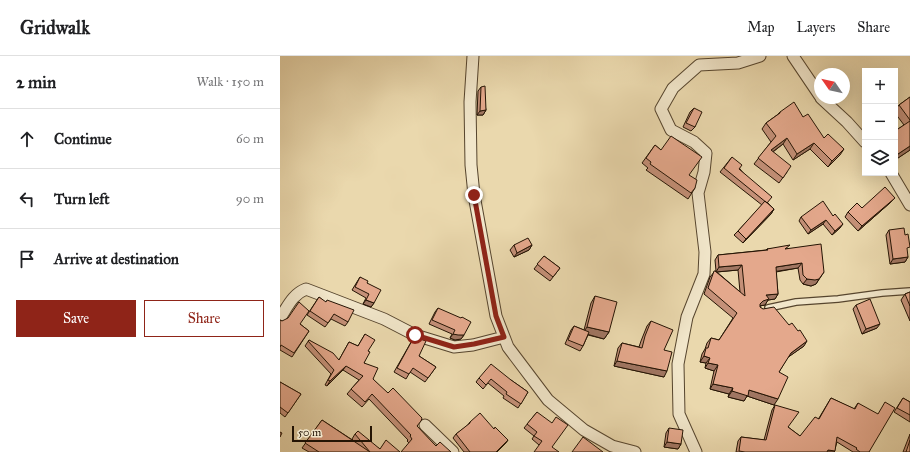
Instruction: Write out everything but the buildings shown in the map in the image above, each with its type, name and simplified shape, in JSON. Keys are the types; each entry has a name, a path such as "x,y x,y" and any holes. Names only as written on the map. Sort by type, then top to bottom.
{"street":[{"path":"473,56 470,102 471,165 474,195 496,316 508,347 548,400 584,430 612,446 634,452"},
{"path":"696,452 679,414 678,364 687,317 704,274 705,252 698,193 704,172 706,153 694,142 671,130 661,109 673,88 699,65 738,63 760,56"},
{"path":"793,56 814,87"},
{"path":"828,104 863,140"},
{"path":"893,176 910,205"},
{"path":"280,318 294,296 306,289 384,319 415,335 454,347 504,337"},
{"path":"425,426 452,452"}],"lane":[{"path":"760,310 796,302 910,291"}],"route":[{"path":"415,335 454,347 504,337 496,316 474,195"}]}
